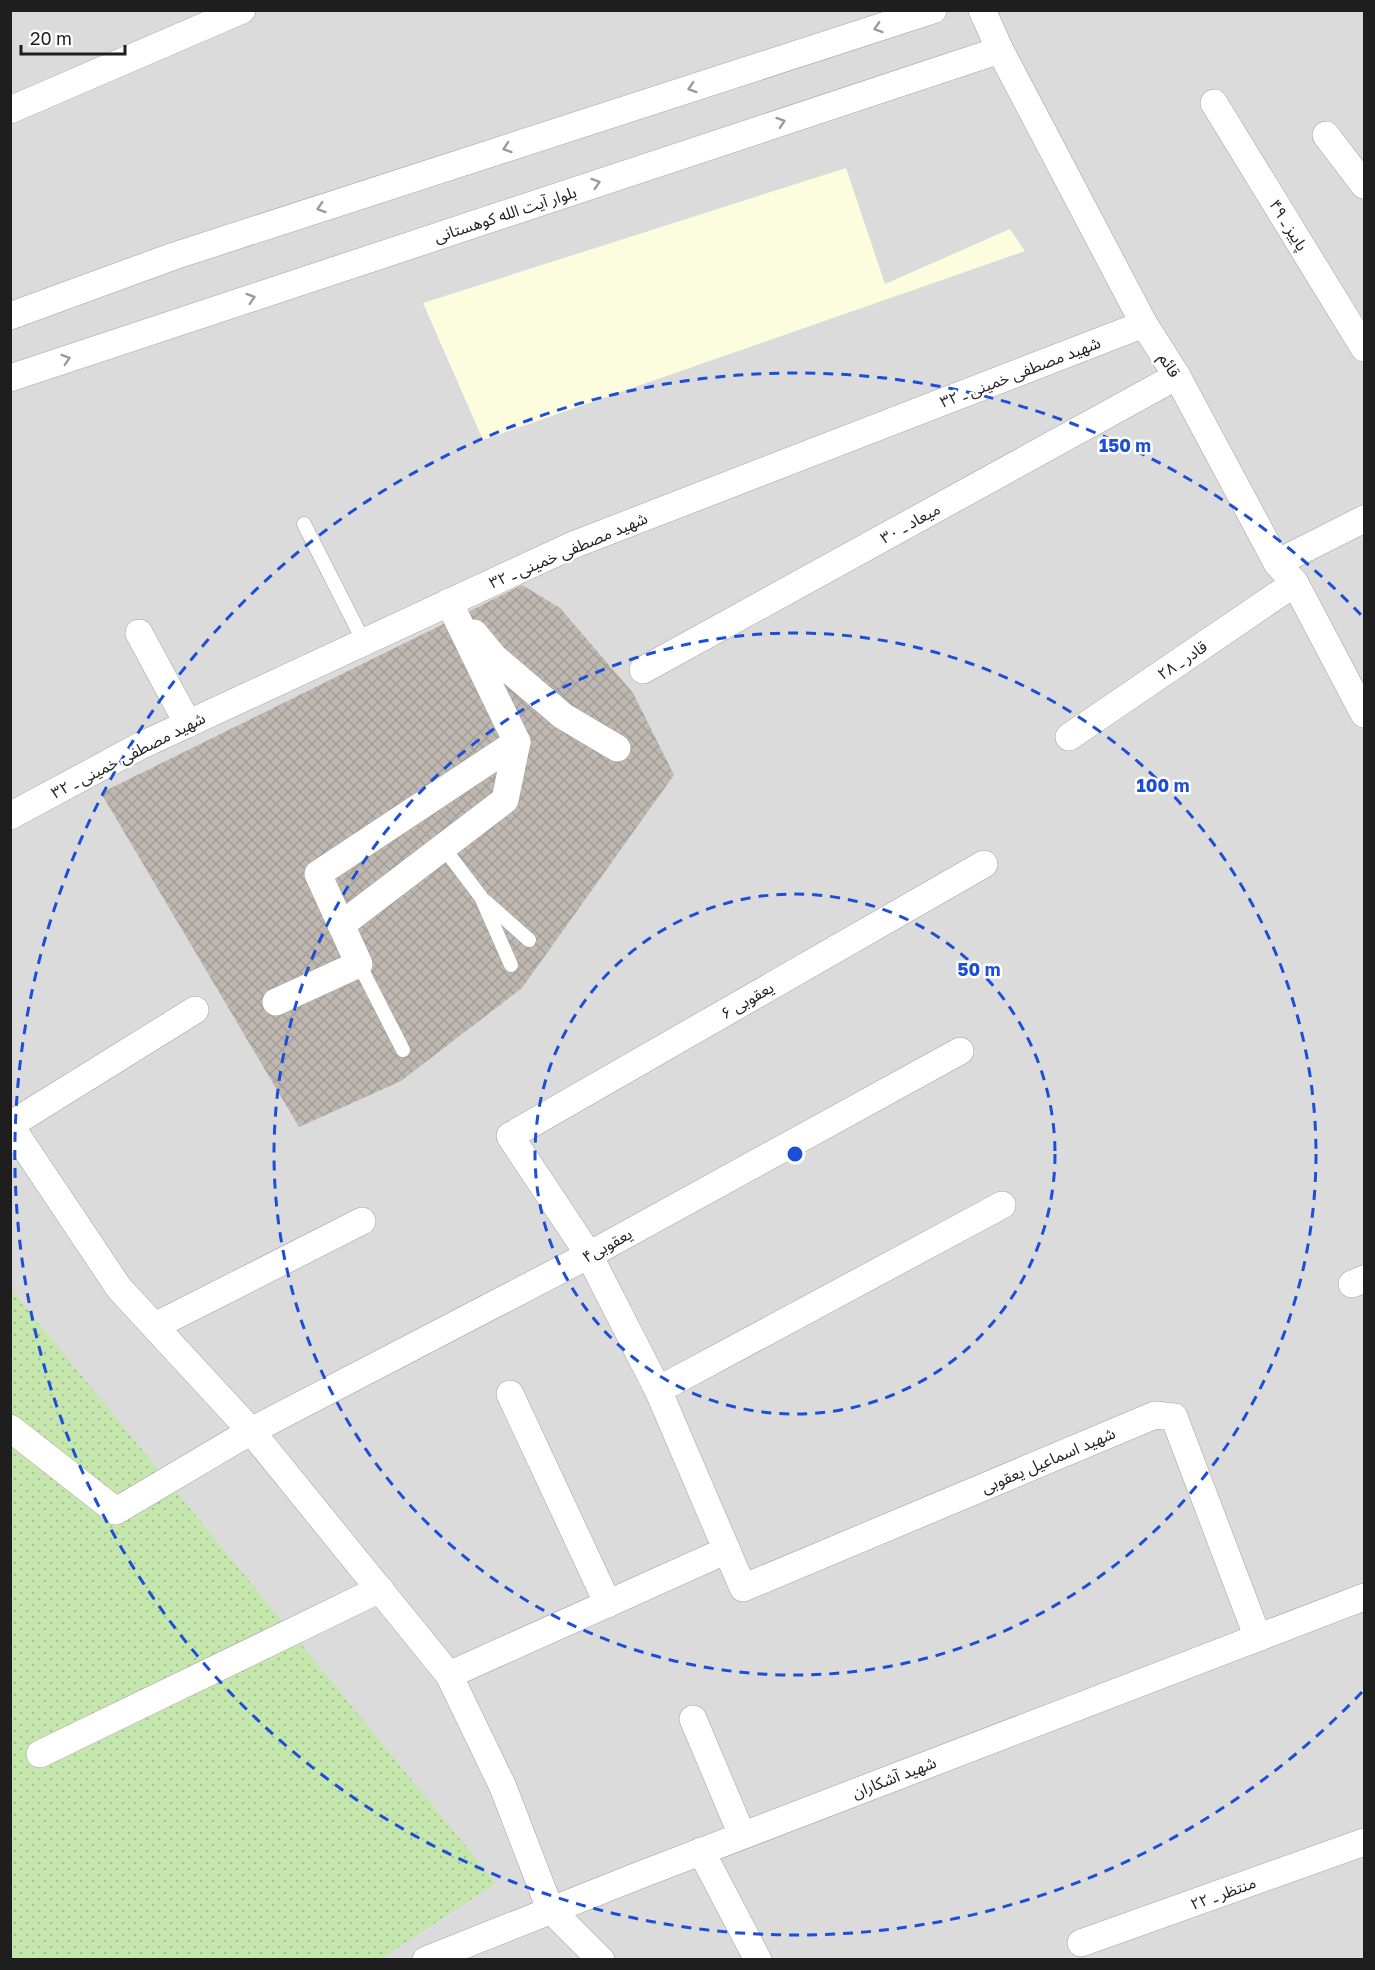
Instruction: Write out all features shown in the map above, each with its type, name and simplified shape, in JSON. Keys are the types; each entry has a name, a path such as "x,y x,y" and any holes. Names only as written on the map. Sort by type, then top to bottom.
{"street":[{"path":"10,110 242,10"},
{"path":"10,316 174,256 933,10"},
{"name":"قائم","path":"982,10 1000,50 1144,324 1177,376 1277,563 1295,583 1365,714"},
{"name":"بلوار آیت الله کوهستانی","path":"10,378 1000,50"},
{"name":"پاییز ـ ۴۹","path":"1214,103 1365,348"},
{"path":"1326,135 1365,185"},
{"name":"شهید مصطفی خمینی ـ ۳۲","path":"11,816 140,746 573,545 1144,324"},
{"name":"میعاد ـ ۳۰","path":"643,670 1177,376"},
{"path":"1277,563 1365,519"},
{"name":"قادر ـ ۲۸","path":"1070,737 1295,583"},
{"path":"341,925 505,800 517,742 449,602"},
{"path":"449,602 494,657 563,716 617,748"},
{"path":"139,633 188,724"},
{"path":"276,1002 359,964 318,874 517,742"},
{"name":"یعقوبی ۶","path":"589,1255 510,1136 984,864"},
{"path":"195,1010 10,1125 119,1287 251,1431 449,1675 502,1787 550,1910 601,1959"},
{"name":"یعقوبی۴","path":"10,1428 116,1511 251,1431 589,1255 960,1051"},
{"path":"658,1390 1002,1206"},
{"path":"155,1326 362,1221"},
{"path":"449,1675 727,1550 658,1390 589,1255"},
{"path":"510,1394 608,1604"},
{"name":"شهید اسماعیل یعقوبی","path":"727,1550 743,1588 1155,1415 1174,1417 1258,1638"},
{"path":"40,1754 380,1589"},
{"name":"شهید آشکاران","path":"426,1959 742,1835 1365,1597"},
{"path":"693,1719 742,1835"},
{"name":"منتظر ـ ۲۲","path":"1081,1943 1365,1842"},
{"path":"701,1851 758,1959"}],"lane":[{"path":"304,524 364,642"},
{"path":"443,847 482,897 529,940"},
{"path":"482,897 511,965"},
{"path":"359,964 403,1050"}],"shaded area":[{"path":"11,11 1364,11 1364,1959 11,1959"},
{"path":"846,168 885,284 1010,229 1025,251 483,440 423,303"}],"green space":[{"path":"10,1288 496,1883 381,1959 11,1959"}],"building":[{"path":"522,585 560,608 633,693 674,775 522,988 401,1081 299,1127 101,793"}]}
